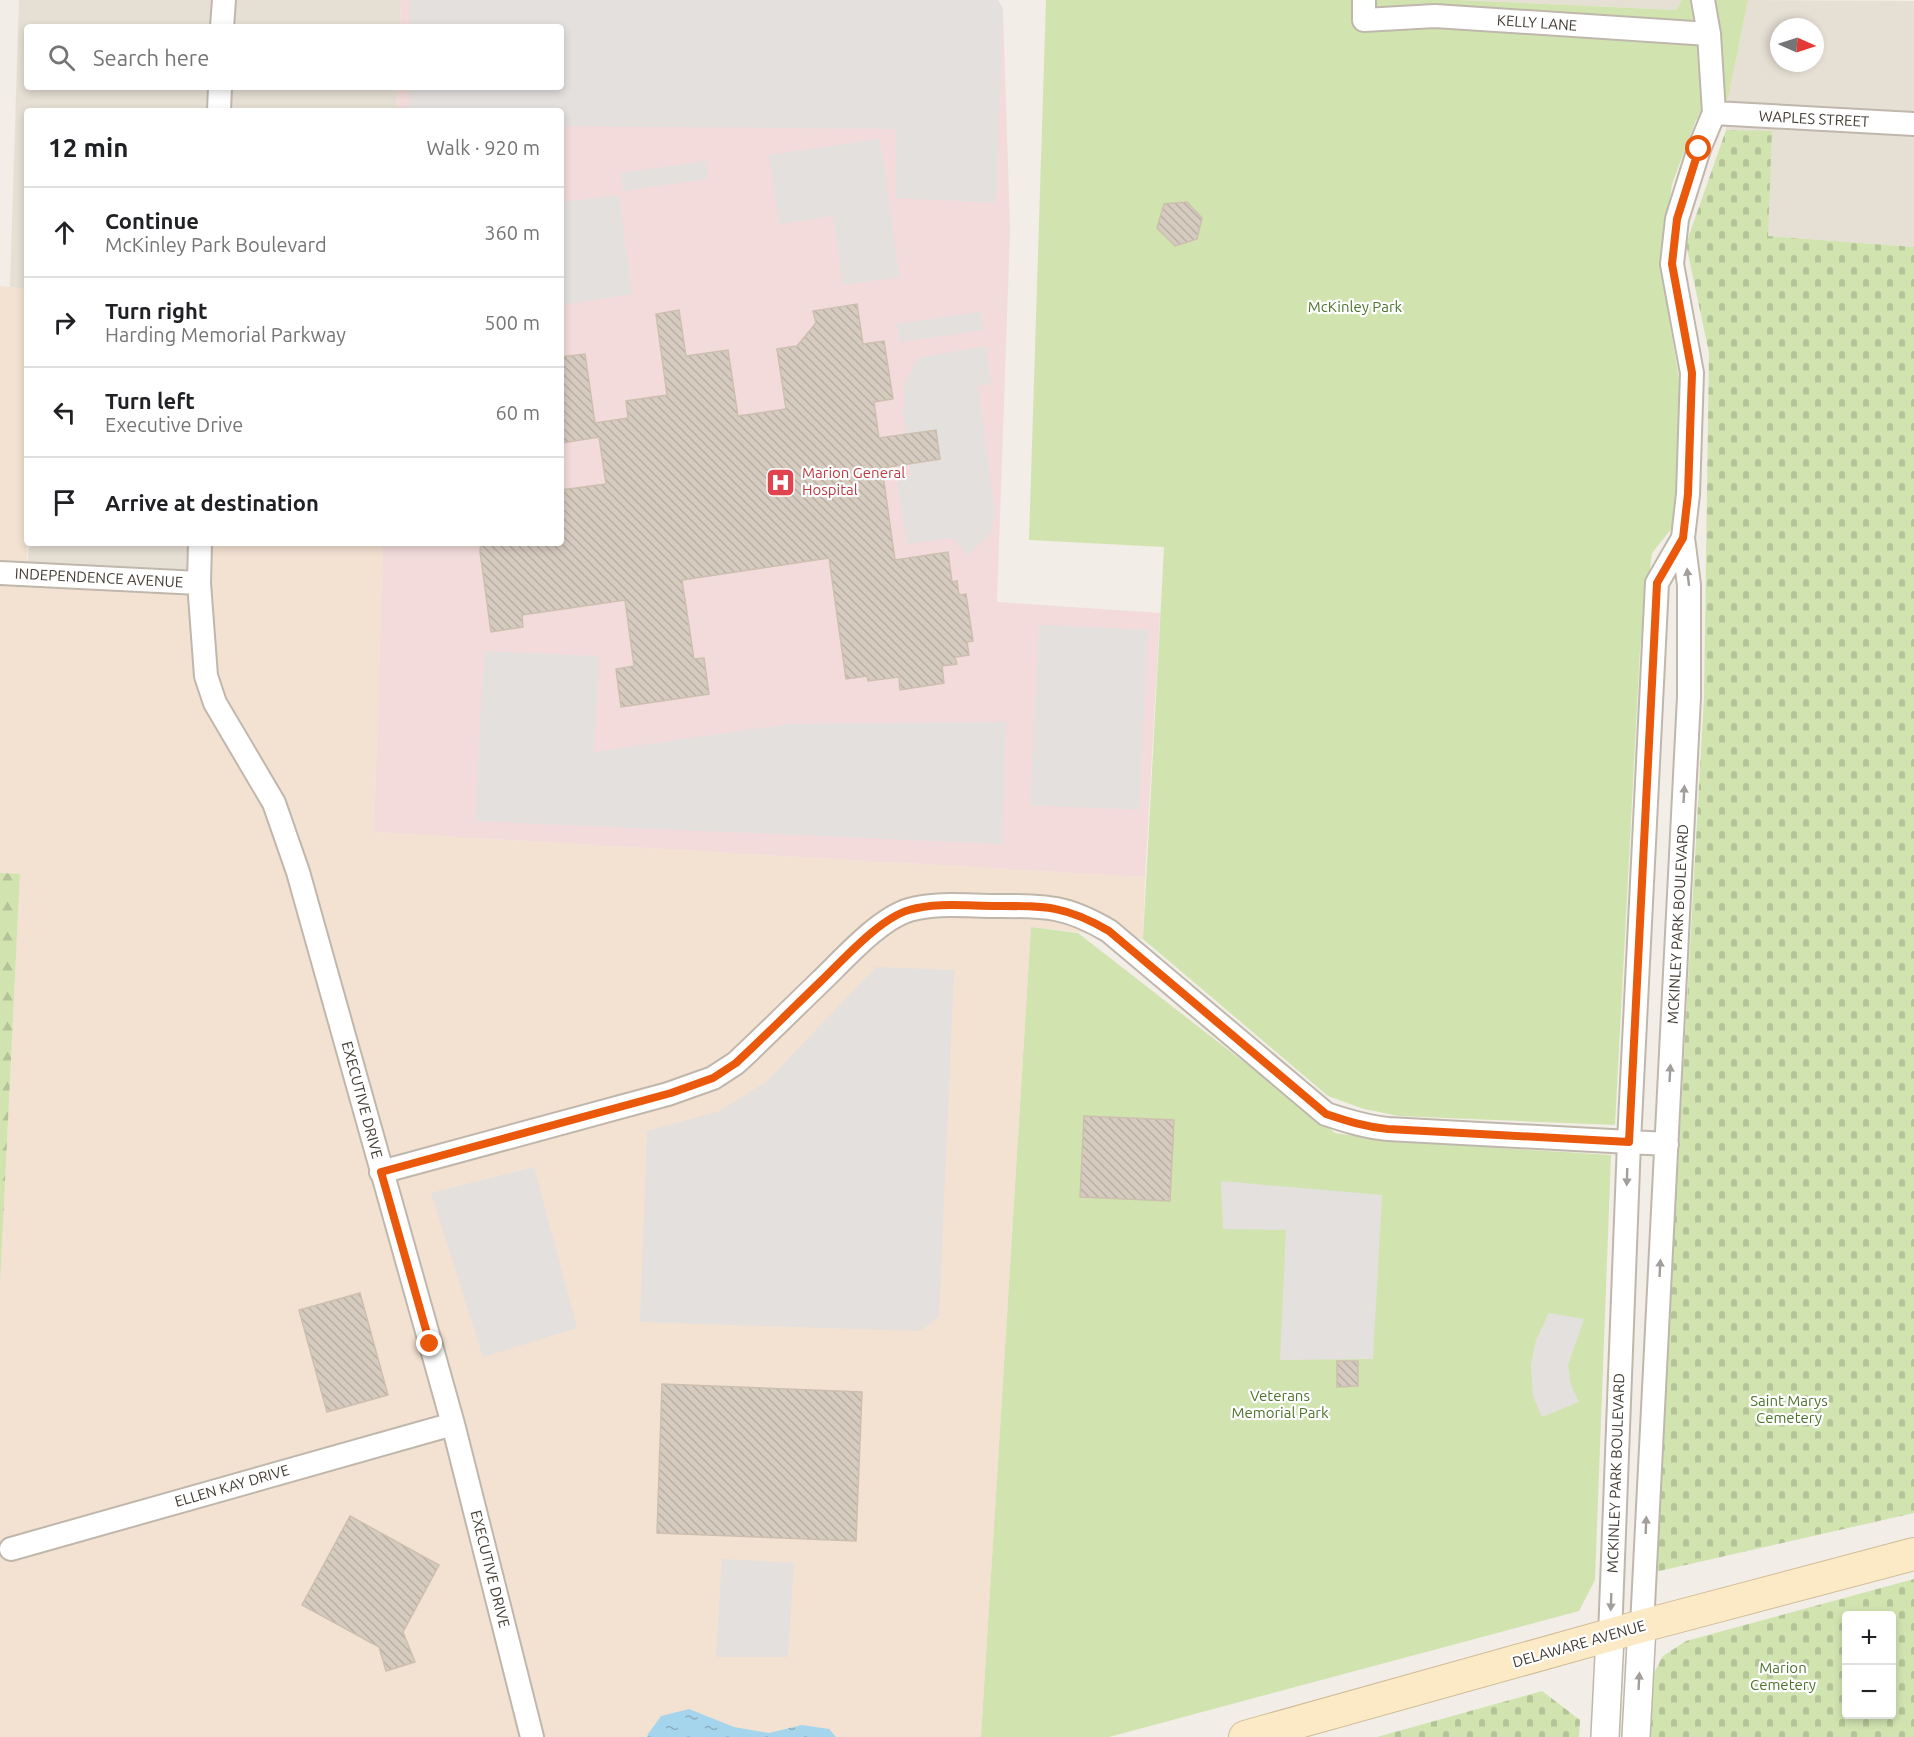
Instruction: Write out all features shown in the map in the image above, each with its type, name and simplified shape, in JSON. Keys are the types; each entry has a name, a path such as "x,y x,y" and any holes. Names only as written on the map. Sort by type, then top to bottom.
{"main road":[{"name":"DELAWARE AVENUE","path":"1245,1737 1642,1626 1914,1554"}],"street":[{"path":"222,24 224,0"},
{"name":"MCKINLEY PARK BOULEVARD","path":"1642,1626 1689,698 1689,585 1683,538 1688,494 1692,373 1672,264 1677,219 1699,149 1714,113 1709,34 1703,0"},
{"name":"KELLY LANE","path":"1364,10 1709,34"},
{"path":"219,108 220,90"},
{"name":"WAPLES STREET","path":"1714,113 1914,124"},
{"name":"MCKINLEY PARK BOULEVARD","path":"1610,1636 1629,1142 1657,583 1683,538"},
{"name":"EXECUTIVE DRIVE","path":"200,546 199,583 206,676 215,703 274,803 297,866 333,988 381,1172 453,1424 532,1737"},
{"name":"INDEPENDENCE AVENUE","path":"0,573 199,583"},
{"path":"381,1172 671,1093 713,1078 736,1063 887,921 908,910 928,906 1047,906 1090,920 1109,931 1326,1114 1348,1122 1388,1129 1666,1144"},
{"path":"1622,1310 1658,1310"},
{"name":"ELLEN KAY DRIVE","path":"11,1549 453,1424"},
{"path":"1636,1737 1642,1626"},
{"path":"1605,1737 1610,1636"}],"shaded area":[{"path":"19,0 401,0 400,24 24,24 24,90 398,90 397,108 24,108 24,289 10,287"},
{"name":"Marion General Hospital","path":"401,0 998,0 1003,9 1010,230 997,602 1160,613 1145,877 374,832 383,546 564,546 564,108 397,108 398,90 564,90 564,24 400,24"},
{"path":"410,0 998,0 1003,9 996,203 896,198 896,129 564,126 564,108 409,108 409,90 564,90 564,24 409,24"},
{"path":"1458,0 1682,0 1676,10"},
{"path":"1748,0 1914,1 1914,247 1767,236 1772,132 1726,130 1728,99"},
{"path":"880,139 900,277 843,285 833,216 779,224 769,155"},
{"path":"706,161 708,179 623,191 621,173"},
{"path":"619,195 632,294 564,305 564,202"},
{"path":"0,286 24,289 24,546 27,546 27,572 201,578 203,546 383,546 374,832 1145,877 1143,939 1031,927 981,1737 0,1737 0,1286 20,875 0,873"},
{"path":"981,312 984,330 900,342 897,324"},
{"path":"986,346 991,383 978,386 995,513 990,534 967,555 952,538 907,544 896,478 911,476 910,464 940,459 935,430 906,434 903,414 905,383 918,358"},
{"path":"29,546 203,546 201,578 27,573"},
{"path":"1039,625 1148,630 1139,810 1030,805"},
{"path":"484,651 599,656 594,752 789,724 1006,722 1002,844 475,821"},
{"path":"876,967 954,970 939,1317 920,1331 640,1322 647,1131 720,1111 766,1082"},
{"path":"534,1167 577,1328 483,1357 431,1193"},
{"path":"1221,1181 1382,1195 1373,1359 1280,1360 1286,1230 1223,1229"},
{"path":"1549,1313 1584,1319 1568,1365 1571,1385 1579,1402 1542,1417 1533,1396 1531,1365 1536,1340"},
{"path":"722,1559 794,1563 788,1657 716,1657"}],"green space":[{"name":"McKinley Park","path":"1046,0 1458,0 1676,10 1682,0 1748,0 1728,99 1696,120 1672,184 1661,270 1679,379 1679,476 1672,528 1652,553 1640,649 1615,1125 1399,1116 1364,1109 1328,1096 1143,939 1164,547 1029,540"},
{"name":"Saint Marys Cemetery","path":"1726,130 1772,131 1768,236 1914,247 1914,1513 1655,1572 1704,697 1709,353 1686,244"},
{"path":"0,873 20,874 0,1286"},
{"name":"Veterans Memorial Park","path":"1031,927 1078,933 1335,1133 1389,1141 1611,1155 1595,1580 1579,1611 1109,1737 981,1737"},
{"name":"Marion Cemetery","path":"1914,1579 1914,1737 1648,1737 1651,1678 1663,1656 1686,1641"},
{"path":"1542,1691 1580,1720 1579,1737 1377,1737"}],"water":[{"path":"689,1709 734,1727 769,1733 802,1725 829,1729 836,1737 647,1737 661,1716"}],"building":[{"path":"1187,202 1202,218 1197,239 1175,246 1157,228 1164,204"},
{"path":"857,304 863,344 884,341 893,399 874,402 879,438 936,430 940,459 882,468 895,560 948,552 952,582 957,581 959,595 966,594 973,641 967,642 969,655 955,657 957,664 942,666 944,683 900,690 899,677 868,681 867,676 846,679 829,558 682,580 694,659 704,658 709,694 621,707 616,669 634,666 625,600 522,615 523,627 491,632 481,546 564,546 564,490 606,484 599,437 564,443 564,357 585,354 595,423 628,418 626,401 667,395 656,314 679,310 686,356 728,350 738,416 786,409 777,349 797,346 816,323 813,311"},
{"path":"1084,1116 1174,1120 1170,1201 1080,1197"},
{"path":"360,1293 388,1395 327,1412 299,1310"},
{"path":"1337,1361 1358,1361 1358,1386 1337,1387"},
{"path":"662,1384 862,1392 856,1541 657,1533"},
{"path":"350,1516 439,1565 403,1632 415,1662 386,1671 379,1647 302,1605"}],"place":[{"name":"Marion General Hospital","path":"781,482"}],"route":[{"path":"430,1344 381,1172 693,1087 713,1078 736,1063 858,945 887,921 908,910 928,906 1047,906 1090,920 1109,931 1326,1114 1348,1122 1388,1129 1629,1142 1657,583 1683,538 1688,494 1692,373 1672,264 1677,219 1699,149"}]}
